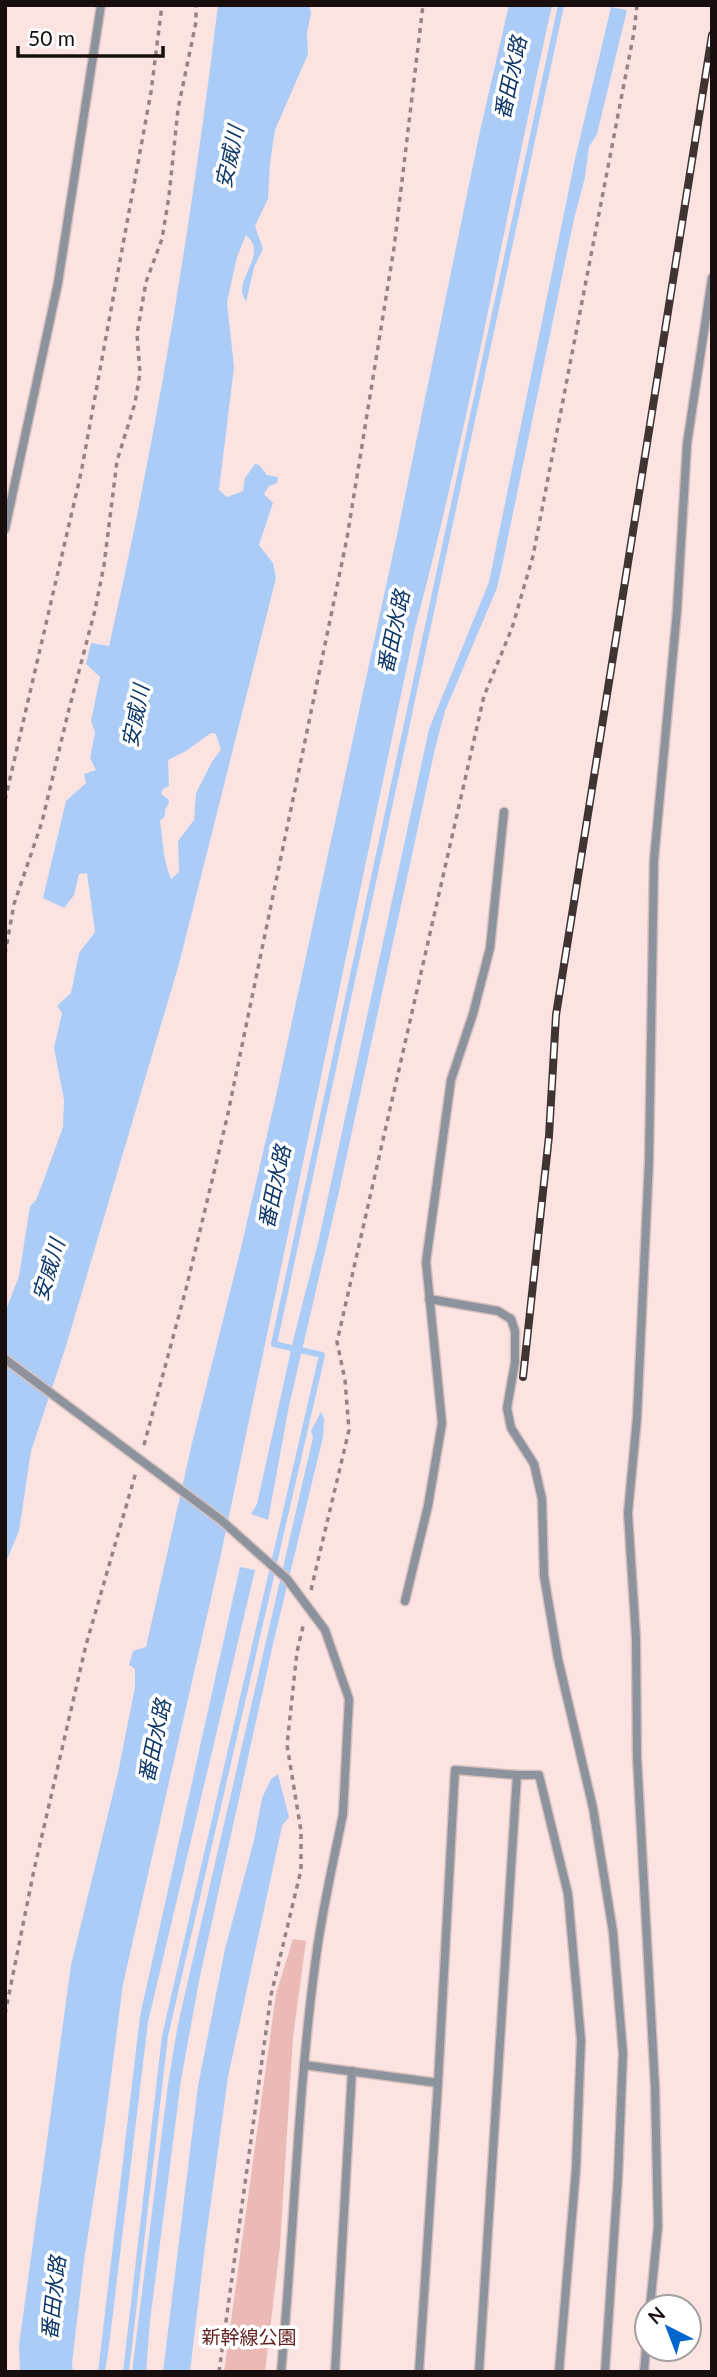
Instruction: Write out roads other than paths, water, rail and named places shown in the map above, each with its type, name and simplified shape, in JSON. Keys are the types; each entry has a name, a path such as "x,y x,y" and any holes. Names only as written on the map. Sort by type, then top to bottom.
{"lane":[{"path":"5,529 58,283 102,5"},
{"path":"651,2293 658,2226 655,2087 637,1757 636,1638 628,1513 637,1418 649,1161 654,860 677,611 687,444 712,278"},
{"path":"405,1601 428,1506 442,1423 426,1262 452,1080 490,948 504,812"},
{"path":"429,1299 498,1311 511,1319 515,1331 515,1362 507,1408 511,1428 534,1464 542,1499 544,1576 556,1645 593,1808 613,1932 623,2053 605,2372"},
{"path":"5,1359 221,1521 287,1579 325,1630 349,1699 344,1814 319,1938 304,2065 281,2372"},
{"path":"419,2372 455,1770 539,1775 568,1894 581,2040 576,2169 559,2372"},
{"path":"479,2372 517,1775"},
{"path":"304,2065 438,2083"},
{"path":"335,2372 352,2071"}],"water":[{"name":"安威川","path":"218,5 309,5 311,13 307,33 308,54 275,130 268,199 255,226 263,249 254,267 246,302 242,292 243,284 252,262 254,248 246,235 237,257 227,302 234,367 219,490 227,497 243,491 245,478 255,464 267,475 278,477 277,483 269,486 264,494 273,503 259,545 273,563 276,578 179,964 66,1346 31,1451 19,1531 5,1564 5,1312 19,1276 30,1206 36,1200 63,1127 64,1100 54,1048 62,1013 57,1006 71,993 79,953 95,932 87,873 79,874 74,895 64,908 43,898 66,801 86,783 84,774 96,770 90,758 95,732 91,721 100,677 86,664 91,643 109,646 143,487 185,247","holes":["211,733 216,734 221,750 196,793 194,820 178,841 179,872 171,879 160,821 165,816 169,803 161,794 163,789 169,786 168,760"]},
{"name":"番田水路","path":"509,5 552,5 453,473 415,628 220,1559 123,1984 84,2261 73,2372 20,2372 19,2345 71,1965 118,1773 135,1687 135,1669 129,1665 133,1651 146,1647 275,1100"},
{"path":"611,7 627,10 597,134 589,147 585,177 502,566 497,588 445,711 435,749 338,1196 289,1406 268,1520 251,1514 257,1504 318,1243 429,729 489,582 575,159"},
{"path":"321,1412 324,1419 323,1437 273,1644 200,1976 181,2080 146,2372 132,2372 178,2024 313,1437 311,1431"},
{"path":"240,1567 255,1570 148,2022 109,2346 105,2372 98,2372 140,2016"},
{"path":"278,1774 289,1817 282,1826 228,2077 190,2372 163,2372 198,2086 225,1949 254,1840 262,1798 271,1779"}],"waterway":[{"path":"126,2372 165,2036 322,1355 274,1344 561,5"}],"railway":[{"path":"523,1377 549,1136 556,1015 712,35"}],"park label":[{"name":"新幹線公園","path":"249,2337"}]}
